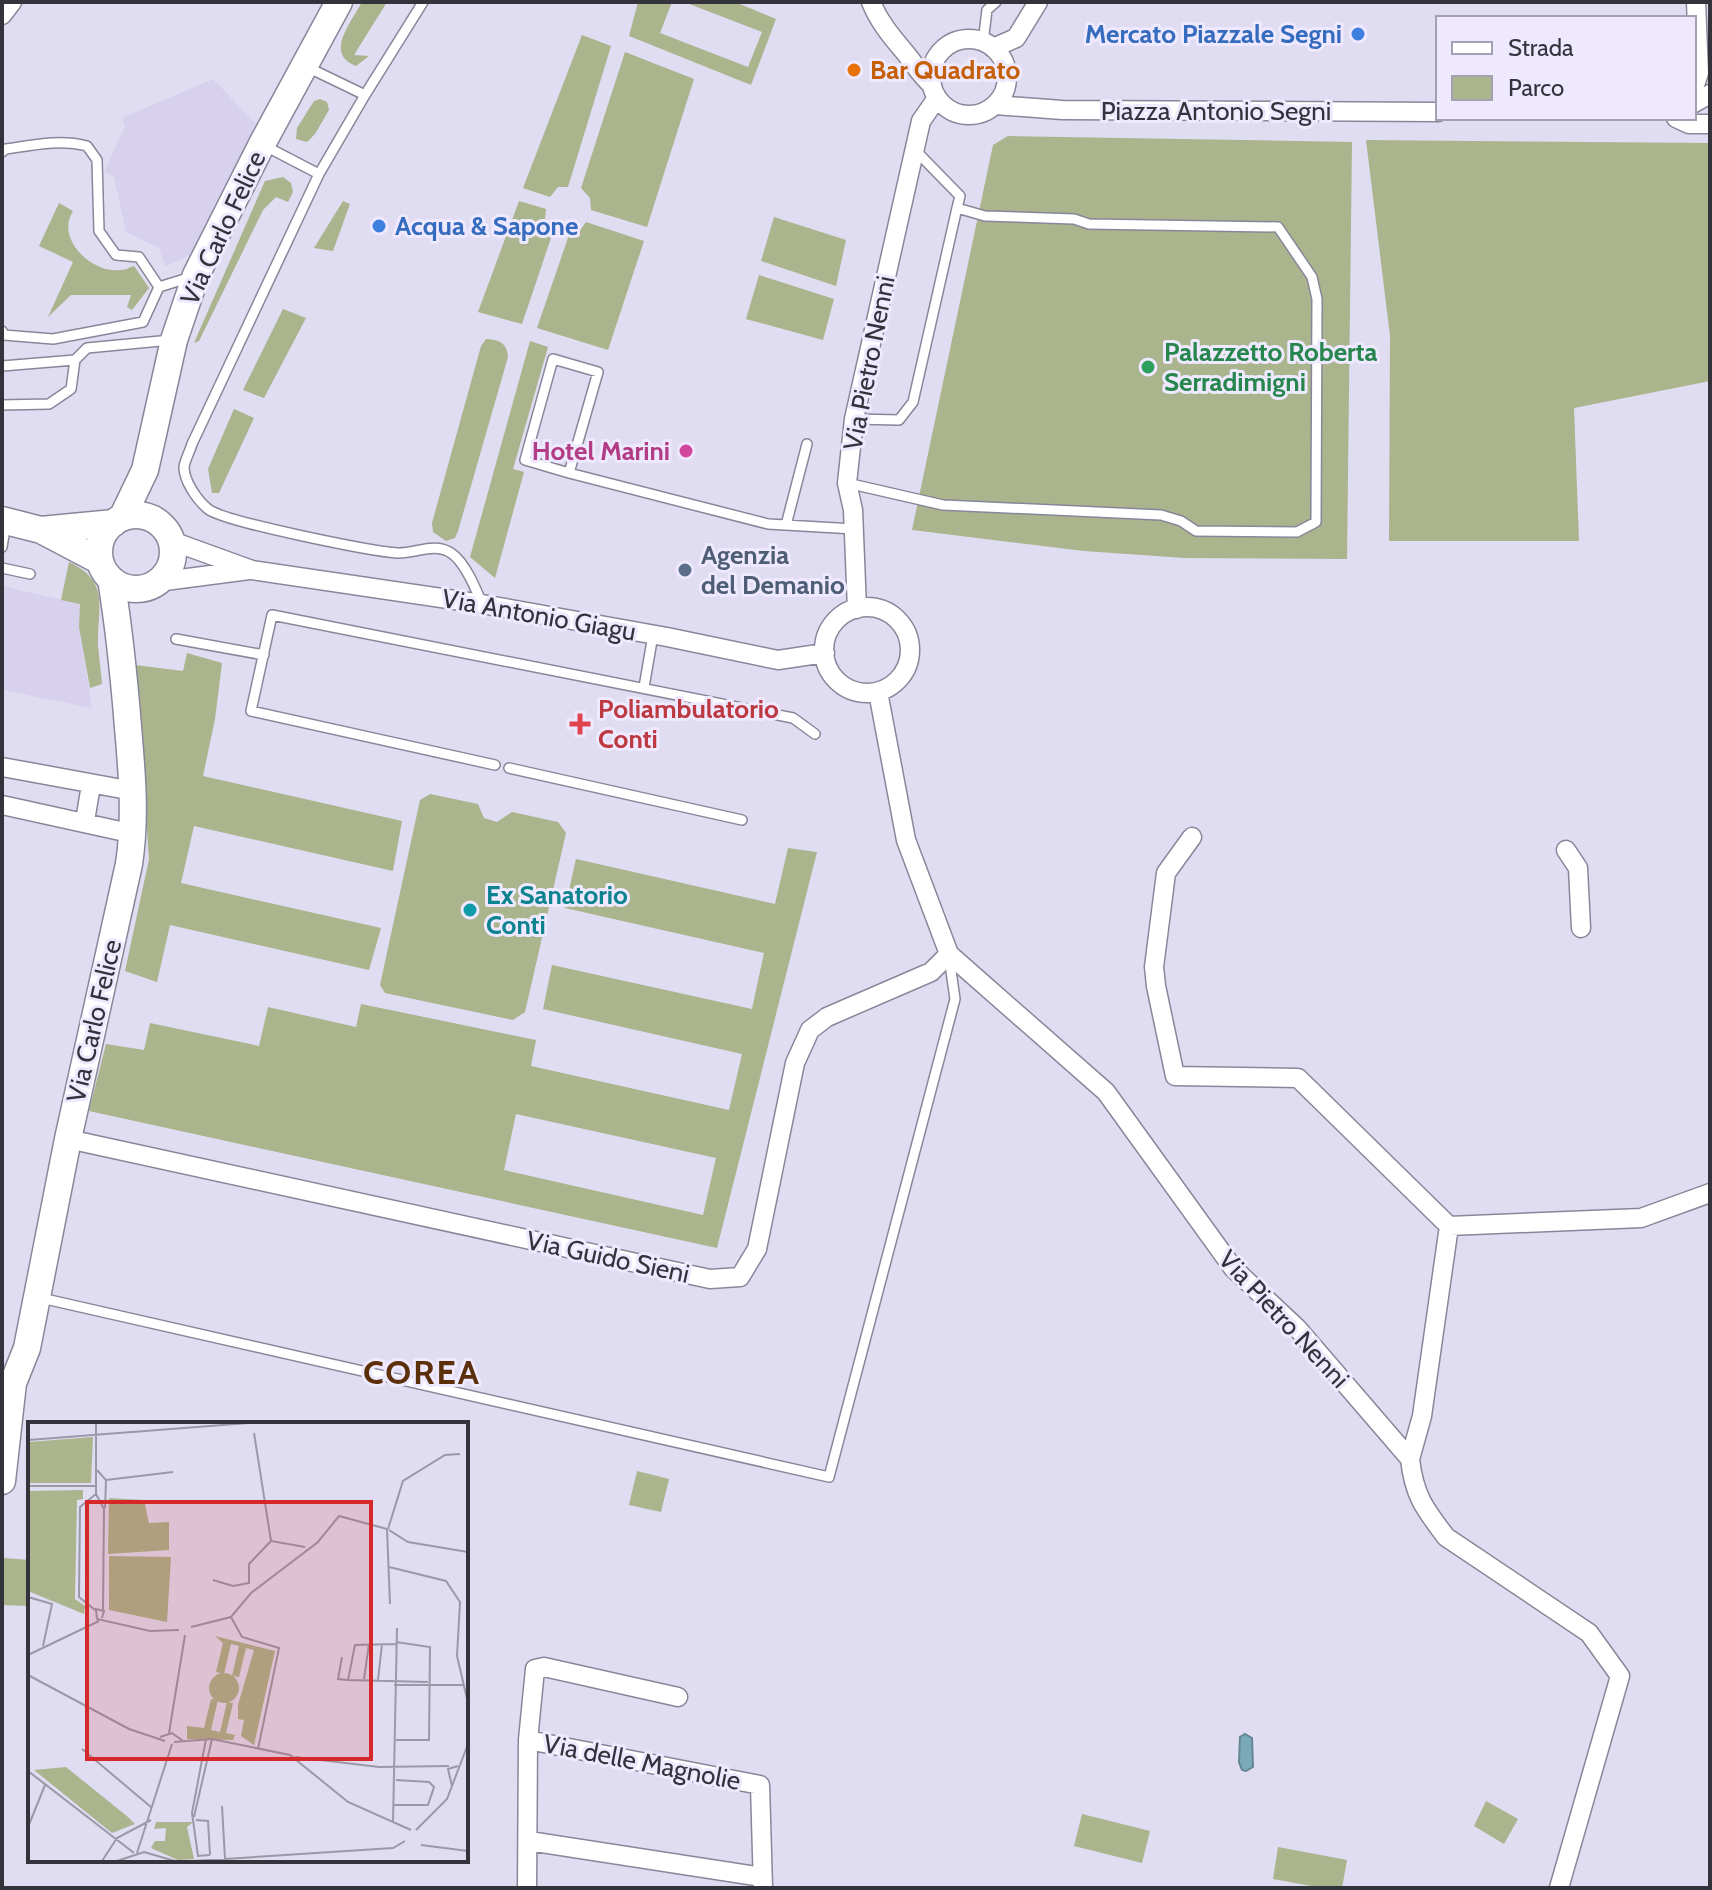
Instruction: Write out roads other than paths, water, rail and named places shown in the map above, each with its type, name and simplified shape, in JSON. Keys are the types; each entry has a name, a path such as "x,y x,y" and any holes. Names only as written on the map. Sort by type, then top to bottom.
{"main road":[{"name":"Via Carlo Felice","path":"118,520 145,470 174,340 196,275 303,65 339,2"},
{"name":"Via Carlo Felice","path":"145,470 154,519"},
{"path":"4,520 41,530 131,589 150,585 166,575 171,564 172,541 168,532 154,519 143,516 41,530"},
{"path":"105,570 101,540 118,520"},
{"name":"Via Carlo Felice","path":"2,1481 7,1390 27,1348 68,1139 134,834 120,637 105,570"},
{"name":"Via Carlo Felice","path":"120,637 150,585"}],"street":[{"path":"2,15 12,2"},
{"path":"871,2 878,19 921,76 946,107 958,113 971,115 984,112 1003,95 1007,83 1006,70 1002,58 988,45"},
{"path":"908,56 940,52 960,40 988,45 1016,38 1038,2"},
{"path":"1698,2 1710,21"},
{"path":"1696,82 1699,73 1698,2"},
{"path":"934,92 931,74 940,52"},
{"name":"Via Pietro Nenni","path":"857,609 854,529 847,483 854,419 921,121 934,92"},
{"name":"Piazza Antonio Segni","path":"995,105 1062,110 1436,112"},
{"path":"921,121 958,113"},
{"path":"1680,120 1689,124 1710,124"},
{"name":"Via Antonio Giagu","path":"172,541 252,570 482,604 778,660 825,653"},
{"name":"Via Antonio Giagu","path":"150,585 252,570"},
{"path":"870,607 894,616 908,638 908,665 891,687 878,692 866,694 842,685 833,676 825,653 830,630 846,613 857,609 870,607"},
{"name":"Via Pietro Nenni","path":"878,692 906,840 949,954 1106,1092 1233,1268 1298,1329 1410,1459 1413,1487 1446,1537 1589,1633 1620,1676 1559,1888"},
{"path":"2,767 133,791"},
{"path":"85,821 91,785"},
{"path":"2,805 134,834"},
{"path":"1192,837 1166,873 1154,967 1175,1076 1298,1078 1449,1226 1641,1218 1710,1193"},
{"path":"1566,850 1578,868 1581,928"},
{"name":"Via Guido Sieni","path":"68,1139 710,1279 740,1277 757,1249 795,1063 810,1030 827,1017 931,972 949,954"},
{"path":"1410,1459 1422,1416 1449,1226"},
{"name":"Via delle Magnolie","path":"527,1888 528,1740 535,1669 544,1667 678,1697"},
{"name":"Via delle Magnolie","path":"528,1740 760,1785 762,1882 529,1841"}],"lane":[{"path":"423,2 319,174 214,392 184,468 192,491 209,510 239,520 383,552 408,553 429,547 451,553 471,578 482,604"},
{"path":"988,45 987,10 996,2"},
{"path":"303,65 365,95"},
{"path":"2,152 71,141 87,146 97,160 99,231 116,255 139,257 159,287"},
{"path":"262,144 319,174"},
{"path":"854,419 899,420 913,402 960,196 915,150"},
{"path":"847,483 943,505 1161,515 1181,521 1196,531 1297,532 1316,522 1317,299 1312,277 1278,227 1089,224 1074,219 985,216 957,208"},
{"path":"2,331 4,335 53,339 143,322 159,287 196,275"},
{"path":"2,405 49,404 71,389 75,360 87,348 174,340"},
{"path":"569,473 598,372 553,359 525,460 569,473 768,524 854,529"},
{"path":"2,366 75,360"},
{"path":"786,525 807,444"},
{"path":"2,547 4,520"},
{"path":"2,568 30,574"},
{"path":"495,765 251,711 272,615 793,718 815,734"},
{"path":"644,687 653,635"},
{"path":"176,639 264,655"},
{"path":"509,768 742,820"},
{"path":"37,1297 829,1477 955,999 949,954"}],"water":[{"path":"1245,1734 1252,1738 1253,1767 1246,1771 1242,1770 1239,1762 1240,1737"}],"place":[{"name":"Mercato Piazzale Segni","path":"1358,34"},
{"name":"Bar Quadrato","path":"854,70"},
{"name":"Acqua & Sapone","path":"379,226"},
{"name":"Palazzetto Roberta Serradimigni","path":"1148,367"},
{"name":"Hotel Marini","path":"686,451"},
{"name":"Agenzia del Demanio","path":"685,570"},
{"name":"Poliambulatorio Conti","path":"580,724"},
{"name":"Ex Sanatorio Conti","path":"470,910"}],"district":[{"name":"COREA","path":"422,1372"}]}
